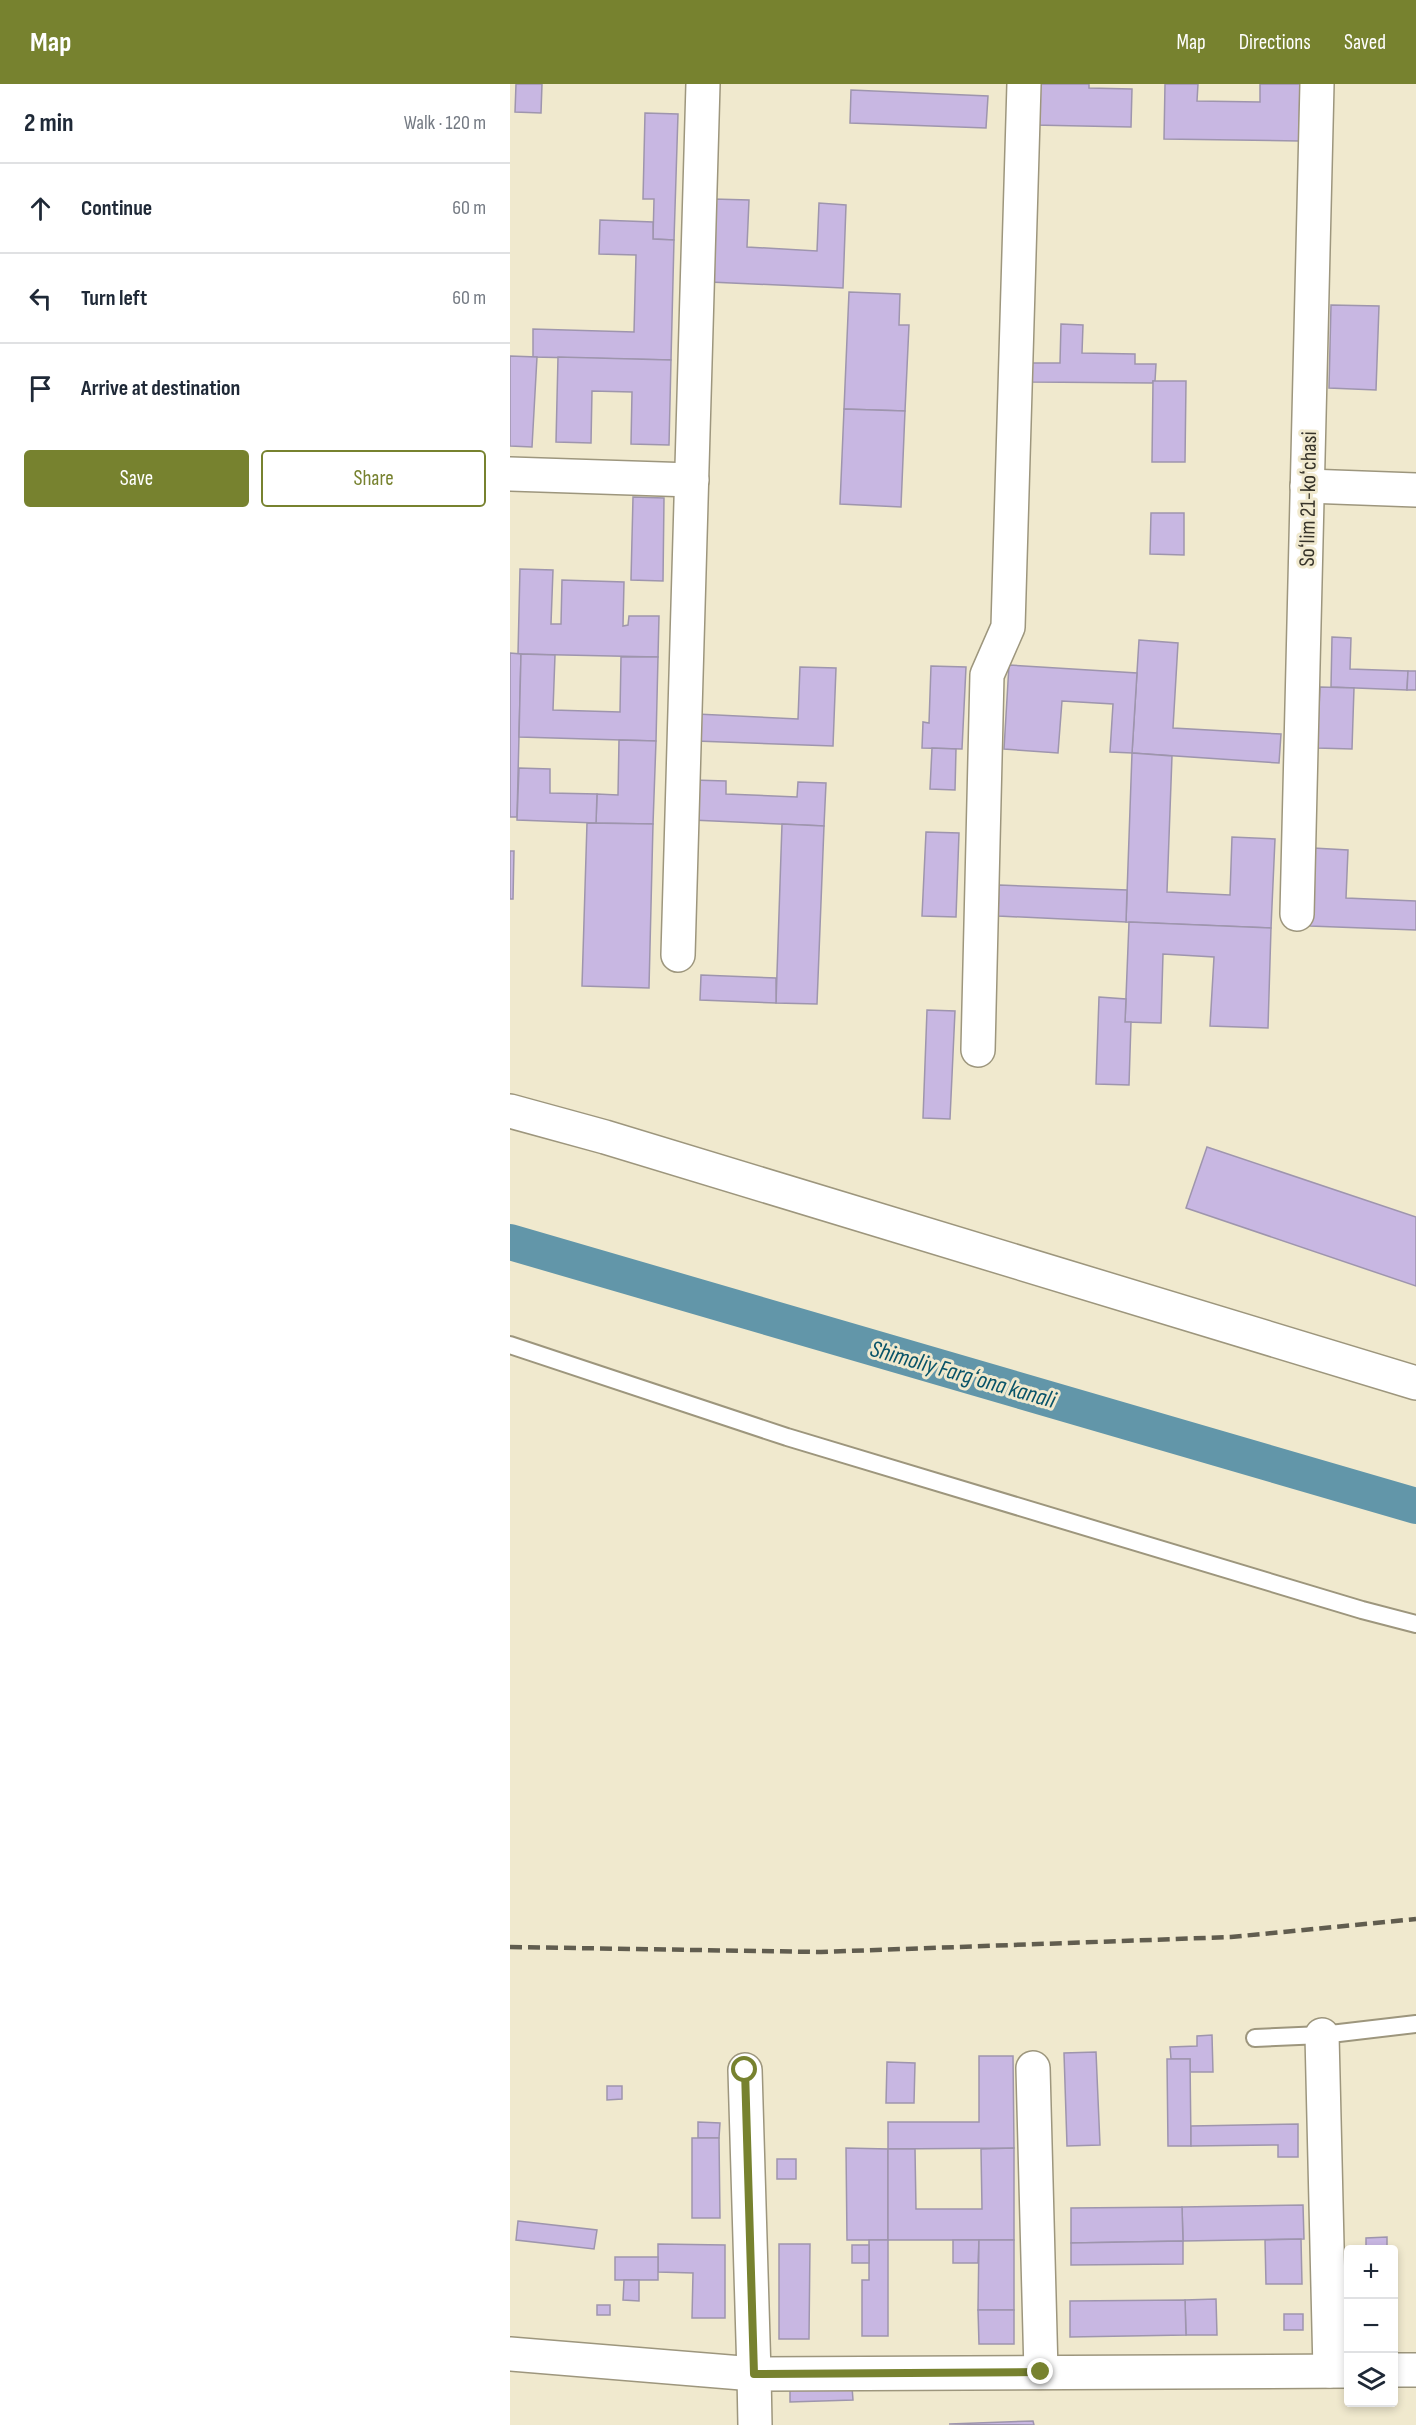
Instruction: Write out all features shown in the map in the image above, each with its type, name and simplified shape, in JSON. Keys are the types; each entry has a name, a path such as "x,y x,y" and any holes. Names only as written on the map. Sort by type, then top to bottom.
{"street":[{"path":"678,956 703,84"},
{"path":"978,1050 987,675 1008,627 1024,84"},
{"name":"Soʻlim 21-koʻchasi","path":"1297,914 1317,84"},
{"path":"510,474 692,480"},
{"path":"1307,486 1416,490"},
{"path":"510,1112 605,1137 1416,1383"},
{"path":"510,2354 754,2374 1339,2371 1322,2036"},
{"path":"1033,2068 1041,2372"},
{"path":"745,2070 755,2425"},
{"path":"1398,2370 1416,2370"}],"lane":[{"path":"510,1345 787,1437 1351,1607 1416,1624"},
{"path":"1255,2038 1322,2036 1416,2024"}],"building":[{"path":"516,84 542,84 541,113 515,112"},
{"path":"1033,84 1089,84 1089,88 1132,89 1131,127 1033,125"},
{"path":"1165,84 1198,84 1197,101 1260,102 1260,84 1300,84 1299,141 1164,139"},
{"path":"851,90 988,96 986,128 850,123"},
{"path":"645,113 678,114 674,240 653,239 654,199 643,199"},
{"path":"713,199 749,200 747,247 817,251 819,203 846,205 843,288 710,282"},
{"path":"600,220 653,222 653,239 674,240 671,360 533,357 533,329 634,332 636,255 599,254"},
{"path":"849,292 900,294 899,325 909,325 905,411 844,409"},
{"path":"1331,305 1379,306 1376,390 1329,388"},
{"path":"1061,324 1083,325 1082,353 1135,354 1135,364 1156,364 1155,381 1153,383 1032,382 1032,363 1060,363"},
{"path":"510,356 537,357 532,447 510,446"},
{"path":"558,357 671,360 669,445 631,444 632,392 592,391 591,443 556,442"},
{"path":"1153,381 1186,381 1185,462 1152,462"},
{"path":"844,409 905,411 901,507 840,504"},
{"path":"633,497 664,498 663,581 631,580"},
{"path":"1151,513 1184,513 1184,555 1150,554"},
{"path":"520,569 553,570 551,624 561,624 562,580 624,582 623,626 628,625 629,616 659,616 658,657 518,654"},
{"path":"1332,637 1351,638 1350,669 1408,671 1407,690 1331,687"},
{"path":"1139,640 1178,643 1173,728 1281,734 1279,763 1132,753"},
{"path":"510,653 521,654 517,817 510,817"},
{"path":"521,654 555,655 553,710 620,712 621,657 658,657 656,741 519,737"},
{"path":"1009,665 1137,673 1132,753 1110,752 1113,704 1062,701 1058,753 1004,749"},
{"path":"931,666 966,667 962,749 922,748 923,722 929,723"},
{"path":"800,667 836,668 833,746 696,741 697,714 798,719"},
{"path":"1408,671 1416,671 1416,690 1407,690"},
{"path":"1320,687 1354,688 1352,749 1317,748"},
{"path":"619,740 656,741 653,824 596,823 597,794 618,795"},
{"path":"932,748 956,749 955,790 930,789"},
{"path":"1132,753 1172,756 1167,892 1230,895 1232,837 1275,839 1271,928 1126,922"},
{"path":"519,768 550,769 550,793 597,794 596,823 517,820"},
{"path":"693,780 726,781 726,794 797,797 798,782 826,783 824,826 692,820"},
{"path":"587,823 653,824 649,988 582,986"},
{"path":"782,824 824,826 817,1004 776,1003"},
{"path":"926,832 959,833 956,917 922,916"},
{"path":"1313,848 1348,850 1346,898 1416,901 1416,930 1310,926"},
{"path":"510,851 514,851 513,899 510,899"},
{"path":"999,885 1127,890 1126,922 998,916"},
{"path":"1129,922 1271,928 1268,1028 1210,1026 1214,957 1163,954 1161,1023 1125,1022"},
{"path":"701,975 776,978 776,1003 700,1000"},
{"path":"1099,997 1126,999 1125,1022 1131,1022 1129,1085 1096,1084"},
{"path":"927,1010 955,1011 950,1119 923,1118"},
{"path":"1207,1147 1416,1217 1416,1286 1186,1208"},
{"path":"1212,2035 1213,2072 1190,2072 1190,2059 1171,2059 1170,2047 1197,2046 1197,2036"},
{"path":"1096,2052 1100,2145 1067,2146 1064,2053"},
{"path":"979,2056 1013,2056 1014,2148 888,2149 888,2122 979,2122"},
{"path":"1167,2059 1190,2059 1191,2146 1168,2146"},
{"path":"887,2062 915,2063 914,2103 886,2103"},
{"path":"607,2086 622,2086 622,2099 607,2100"},
{"path":"698,2122 720,2123 719,2138 698,2138"},
{"path":"1298,2124 1298,2157 1278,2157 1278,2145 1191,2146 1191,2126"},
{"path":"692,2138 719,2138 720,2218 692,2218"},
{"path":"846,2148 888,2149 888,2240 847,2240"},
{"path":"1014,2148 1014,2240 888,2240 888,2149 915,2149 916,2209 982,2209 981,2149"},
{"path":"777,2159 796,2159 796,2179 777,2179"},
{"path":"1303,2205 1304,2239 1183,2241 1182,2207"},
{"path":"1182,2207 1183,2241 1071,2243 1071,2208"},
{"path":"518,2221 597,2230 594,2249 516,2240"},
{"path":"1387,2237 1387,2245 1366,2245 1366,2238"},
{"path":"1301,2239 1302,2284 1266,2284 1265,2240"},
{"path":"869,2240 888,2240 888,2336 862,2336 862,2280 869,2280"},
{"path":"953,2240 979,2240 978,2263 953,2263"},
{"path":"979,2240 1014,2240 1014,2310 978,2310"},
{"path":"1183,2241 1183,2264 1071,2265 1071,2243"},
{"path":"658,2244 725,2245 725,2318 692,2318 693,2273 658,2272"},
{"path":"779,2244 810,2244 809,2339 779,2339"},
{"path":"852,2245 869,2245 869,2263 852,2263"},
{"path":"615,2257 658,2257 658,2280 615,2280"},
{"path":"624,2280 639,2280 639,2301 623,2300"},
{"path":"1216,2299 1217,2335 1186,2335 1185,2300"},
{"path":"1185,2300 1186,2335 1070,2337 1070,2301"},
{"path":"597,2305 610,2305 610,2315 597,2315"},
{"path":"978,2310 1014,2310 1014,2344 979,2344"},
{"path":"1284,2314 1303,2314 1303,2330 1284,2330"},
{"path":"852,2387 853,2400 790,2402 790,2388"},
{"path":"1033,2421 1034,2425 949,2424"}],"waterway":[{"name":"Shimoliy Fargʻona kanali","path":"510,1242 1416,1506"}],"railway":[{"path":"510,1947 821,1952 1231,1937 1416,1919"}],"route":[{"path":"745,2070 754,2374 1041,2372"}]}
